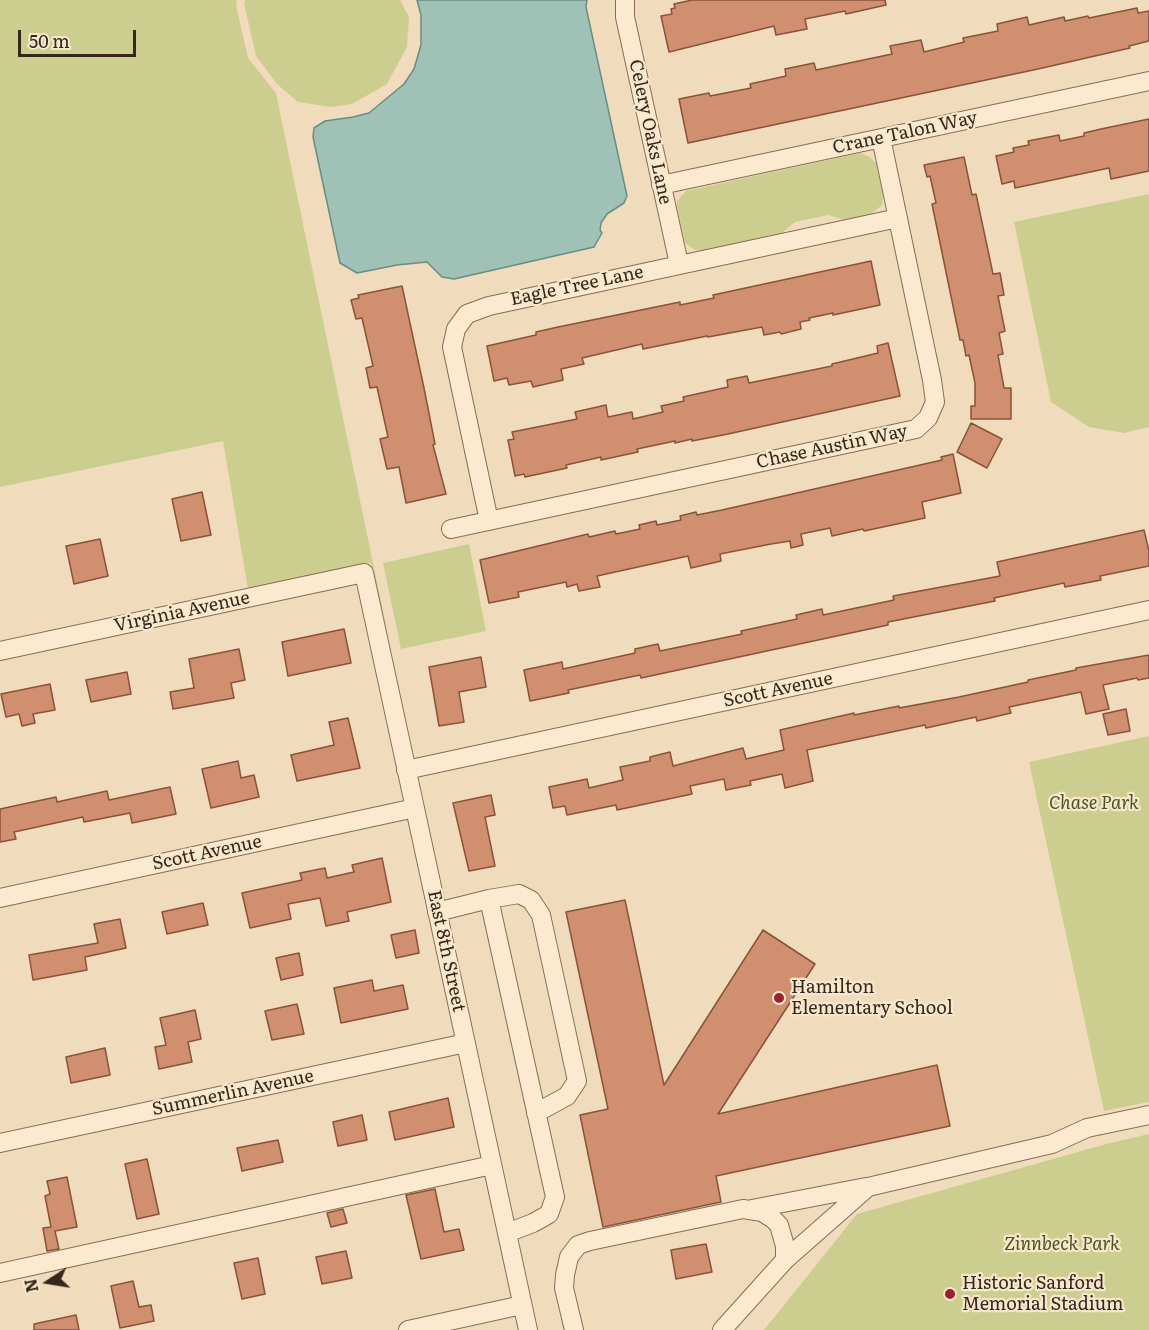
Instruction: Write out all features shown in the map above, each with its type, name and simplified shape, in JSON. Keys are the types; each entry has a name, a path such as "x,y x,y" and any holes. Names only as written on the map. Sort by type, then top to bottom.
{"street":[{"name":"Celery Oaks Lane","path":"625,0 625,17 679,264"},
{"name":"Crane Talon Way","path":"661,185 1149,81"},
{"name":"Chase Austin Way","path":"451,529 916,429 928,417 934,402 932,380 881,138"},
{"name":"Eagle Tree Lane","path":"489,521 452,347 456,329 468,314 489,306 898,218"},
{"name":"Virginia Avenue","path":"0,651 364,573"},
{"name":"East 8th Street","path":"364,573 528,1330"},
{"name":"Scott Avenue","path":"406,770 1149,610"},
{"name":"Scott Avenue","path":"0,898 415,808"},
{"path":"437,912 519,894 531,900 541,915 577,1081 567,1096 536,1113"},
{"path":"489,899 555,1197 549,1214 507,1233"},
{"name":"Summerlin Avenue","path":"0,1143 466,1043"},
{"path":"574,1330 564,1288 569,1257 578,1245 868,1187 1052,1144 1087,1128 1149,1115"},
{"path":"0,1273 492,1165"},
{"path":"722,1330 785,1260 868,1187"},
{"path":"751,1209 762,1212 779,1225 785,1246 785,1260"},
{"path":"408,1330 522,1305"}],"green space":[{"path":"0,0 237,0 236,5 248,58 276,93 388,636 371,563 248,589 223,441 0,487"},
{"path":"245,0 400,0 409,17 407,47 387,84 352,104 331,107 298,102 277,84 256,56"},
{"path":"860,153 870,157 876,163 883,195 882,205 871,214 845,220 828,215 795,222 782,233 701,251 685,243 677,201 686,191"},
{"path":"1149,194 1149,427 1124,433 1089,427 1051,402 1014,222"},
{"path":"469,544 486,631 401,649 383,563"},
{"name":"Chase Park","path":"1149,736 1149,1102 1104,1111 1029,762"},
{"name":"Zinnbeck Park","path":"1149,1134 1149,1330 764,1330 857,1214"}],"water":[{"path":"417,0 587,0 586,7 627,196 624,203 607,214 601,223 602,233 594,247 454,279 442,277 427,262 357,273 340,263 313,137 314,128 325,121 369,113 404,84 414,69 421,45 421,15"}],"building":[{"path":"692,0 885,0 886,5 846,14 845,11 805,19 807,29 776,35 774,26 669,52 661,16 672,14 671,9 675,8 674,4"},
{"path":"1137,8 1138,13 1149,11 1149,41 1129,46 1130,48 688,143 679,99 751,88 750,84 786,76 785,69 814,63 816,70 892,54 890,46 921,40 924,52 964,42 963,38 998,31 997,24 1027,17 1029,25 1064,17 1065,21"},
{"path":"1149,119 1149,171 1111,179 1109,168 1015,188 1014,181 1002,184 996,156 1014,152 1013,148 1029,145 1028,141 1059,135 1060,141 1084,136 1084,133"},
{"path":"964,157 972,195 976,194 993,274 1000,273 1004,295 998,296 1005,331 999,333 1003,354 998,355 1004,388 1011,388 1011,419 971,419 971,406 975,406 975,383 969,355 966,356 963,340 960,340 932,204 936,203 930,176 927,177 924,165"},
{"path":"871,261 880,305 809,318 810,320 800,322 801,329 781,334 780,332 764,335 762,327 643,349 642,344 582,358 584,364 561,369 563,380 533,387 531,381 509,385 507,378 494,381 487,346 536,335 536,332 558,327 680,302 680,305 714,298 713,295"},
{"path":"402,286 435,444 433,445 446,494 406,503 399,467 387,469 380,439 388,437 377,387 370,388 366,368 373,366 362,318 356,319 351,300 359,298 358,295"},
{"path":"888,343 900,396 728,434 637,449 638,452 601,460 601,457 566,465 567,468 525,477 524,474 515,476 508,440 514,439 512,432 577,419 575,412 606,405 608,417 632,412 633,419 663,412 661,406 684,401 683,397 728,387 727,380 747,376 749,383 832,366 832,364 878,353 877,346"},
{"path":"971,423 1002,439 987,468 957,452"},
{"path":"953,454 961,493 922,502 925,518 832,536 830,528 801,534 803,545 791,548 790,541 720,554 721,561 691,568 688,556 597,576 600,587 579,591 577,584 567,587 566,582 518,592 519,597 489,603 480,560 588,534 589,537 615,531 616,534 640,529 639,525 656,521 657,525 681,520 680,516 696,512 697,515 722,510 942,460 941,457"},
{"path":"202,492 211,535 181,541 172,499"},
{"path":"1144,530 1149,551 1149,566 1100,576 1101,580 1065,587 1064,583 994,598 995,601 888,622 888,625 641,678 640,675 568,690 569,693 530,701 524,670 562,662 563,669 635,653 635,649 658,644 660,651 742,634 741,631 797,619 796,615 822,609 823,615 894,600 893,596 1000,576 997,562"},
{"path":"100,539 108,576 74,584 66,546"},
{"path":"344,629 351,663 288,676 282,642"},
{"path":"239,649 245,680 231,683 234,698 173,709 170,692 194,688 189,659"},
{"path":"1149,655 1149,678 1138,680 1137,678 1103,685 1109,709 1086,714 1081,692 1009,707 1011,713 977,721 976,717 926,728 925,725 807,750 813,781 785,788 782,774 750,781 751,785 726,790 724,779 690,786 692,794 617,810 616,805 567,815 565,806 553,808 549,787 587,779 589,788 623,780 620,767 650,761 650,757 670,752 673,766 743,748 746,759 784,750 780,730 854,713 854,715 959,697 1028,682 1028,680 1076,670 1076,668"},
{"path":"481,657 486,687 459,692 464,722 439,726 429,667"},
{"path":"127,672 131,694 91,702 86,680"},
{"path":"50,684 55,710 33,714 35,723 22,726 19,714 6,717 1,694"},
{"path":"1126,709 1130,731 1108,735 1103,714"},
{"path":"348,718 360,768 297,781 291,755 334,745 329,722"},
{"path":"238,761 241,778 254,775 259,797 211,808 202,769"},
{"path":"170,787 176,814 132,823 130,813 84,822 83,817 14,832 16,839 0,842 0,809 56,797 57,802 107,791 109,800"},
{"path":"491,795 495,815 485,817 495,866 469,871 453,803"},
{"path":"382,858 391,902 347,912 349,921 326,926 320,898 288,904 291,919 250,928 242,893 302,880 300,873 325,868 327,878 354,872 352,865"},
{"path":"625,900 664,1085 763,930 815,964 718,1114 937,1065 950,1126 716,1176 721,1202 603,1227 580,1115 608,1109 566,912"},
{"path":"203,903 208,925 167,934 162,912"},
{"path":"120,919 126,948 85,957 87,970 33,980 29,955 98,943 94,924"},
{"path":"415,930 419,953 396,958 391,935"},
{"path":"299,953 303,975 281,980 276,958"},
{"path":"372,980 374,991 403,985 408,1009 341,1023 334,988"},
{"path":"297,1004 304,1034 272,1040 265,1011"},
{"path":"195,1010 201,1039 188,1042 192,1062 159,1069 155,1047 166,1045 160,1018"},
{"path":"105,1048 110,1075 71,1083 66,1057"},
{"path":"448,1098 454,1127 395,1140 389,1112"},
{"path":"362,1115 367,1140 338,1146 333,1122"},
{"path":"278,1140 283,1162 242,1171 237,1148"},
{"path":"147,1159 159,1214 137,1219 125,1164"},
{"path":"67,1177 77,1227 55,1231 59,1249 47,1251 43,1228 51,1227 45,1196 50,1194 47,1181"},
{"path":"435,1189 444,1232 459,1229 464,1250 421,1259 406,1195"},
{"path":"343,1209 347,1223 331,1227 327,1213"},
{"path":"706,1244 712,1272 676,1279 671,1250"},
{"path":"346,1251 352,1278 322,1284 316,1257"},
{"path":"258,1258 265,1294 242,1299 234,1263"},
{"path":"133,1281 139,1307 151,1305 154,1321 120,1328 111,1286"},
{"path":"76,1315 79,1330 34,1330 34,1324"}],"place":[{"name":"Hamilton Elementary School","path":"779,998"},
{"name":"Historic Sanford Memorial Stadium","path":"950,1294"}]}
